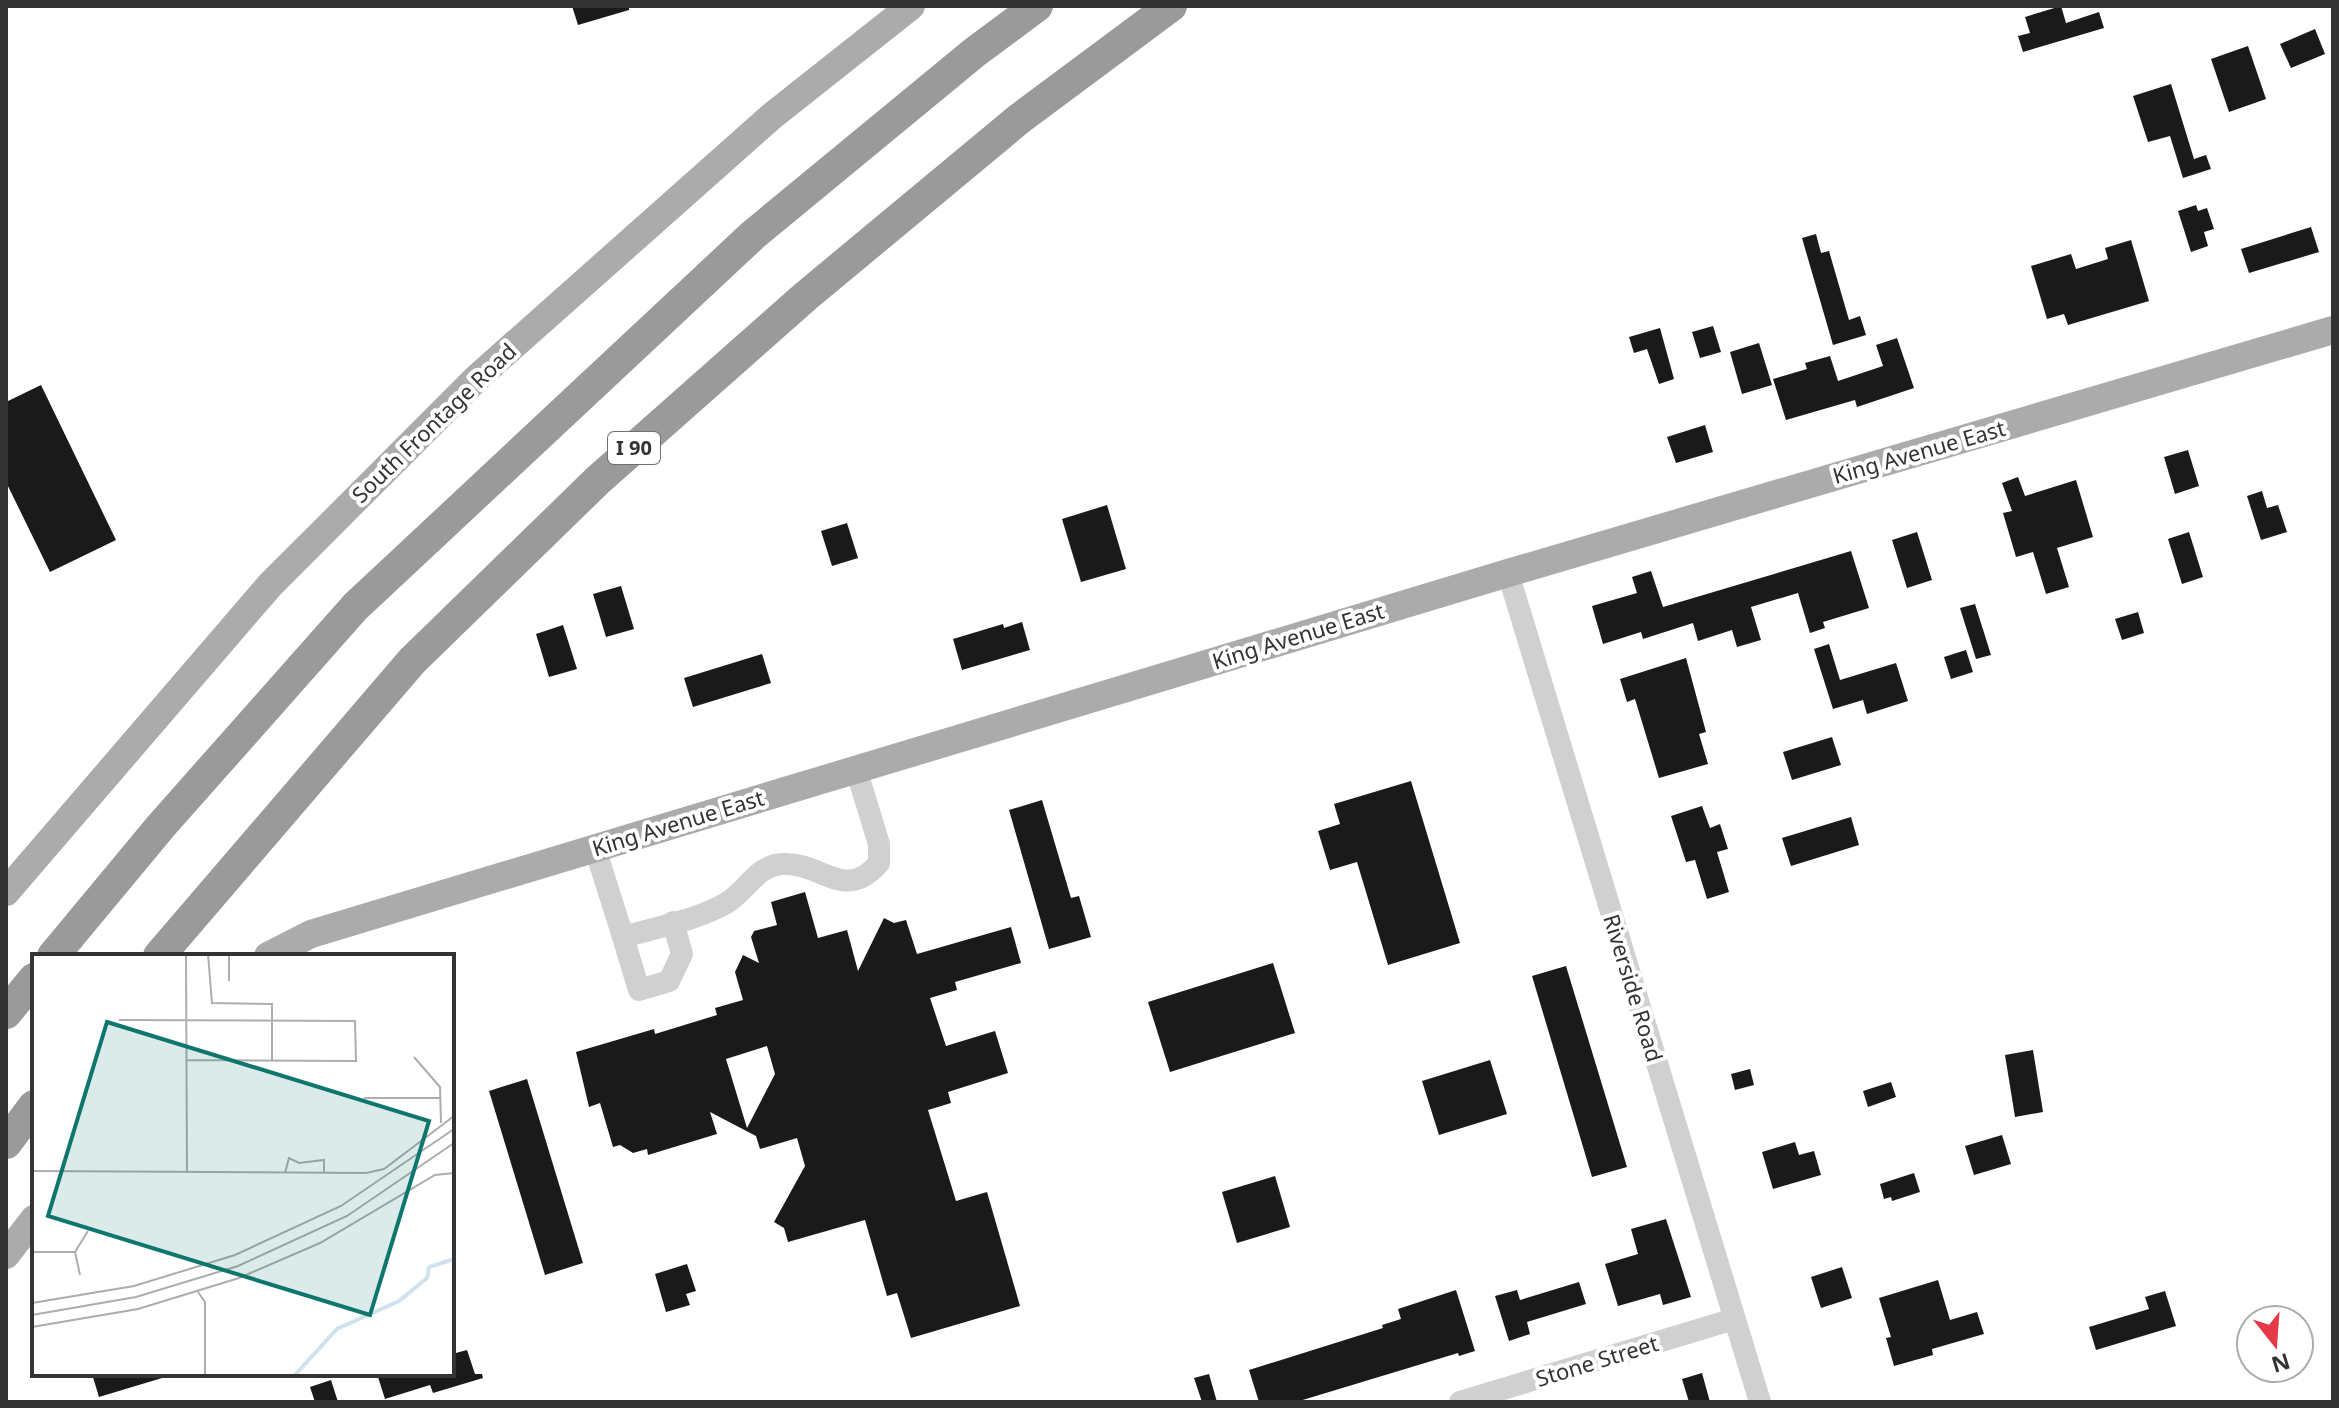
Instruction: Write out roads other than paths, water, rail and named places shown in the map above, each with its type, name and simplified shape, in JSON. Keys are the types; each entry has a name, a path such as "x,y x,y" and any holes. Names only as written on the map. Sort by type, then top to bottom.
{"highway":[{"path":"55,954 161,826 355,607 753,235 975,52 1037,6"},
{"name":"I 90","path":"161,954 412,661 598,480 806,296 1019,119 1171,6"},
{"path":"6,1013 32,981"},
{"path":"6,1143 32,1109"}],"main road":[{"name":"South Frontage Road","path":"6,892 270,585 478,377 772,116 911,6"},
{"name":"King Avenue East","path":"272,954 311,934 595,848 1508,573 2333,330"},
{"path":"6,1255 32,1222"}],"street":[{"name":"Riverside Road","path":"1508,573 1760,1402"},
{"path":"623,937 729,901 755,875 781,863 800,866 837,881 869,874 879,863 879,844 856,769"},
{"path":"595,848 639,990 669,981 682,954 673,922"},
{"name":"Stone Street","path":"1460,1402 1734,1319"}]}
